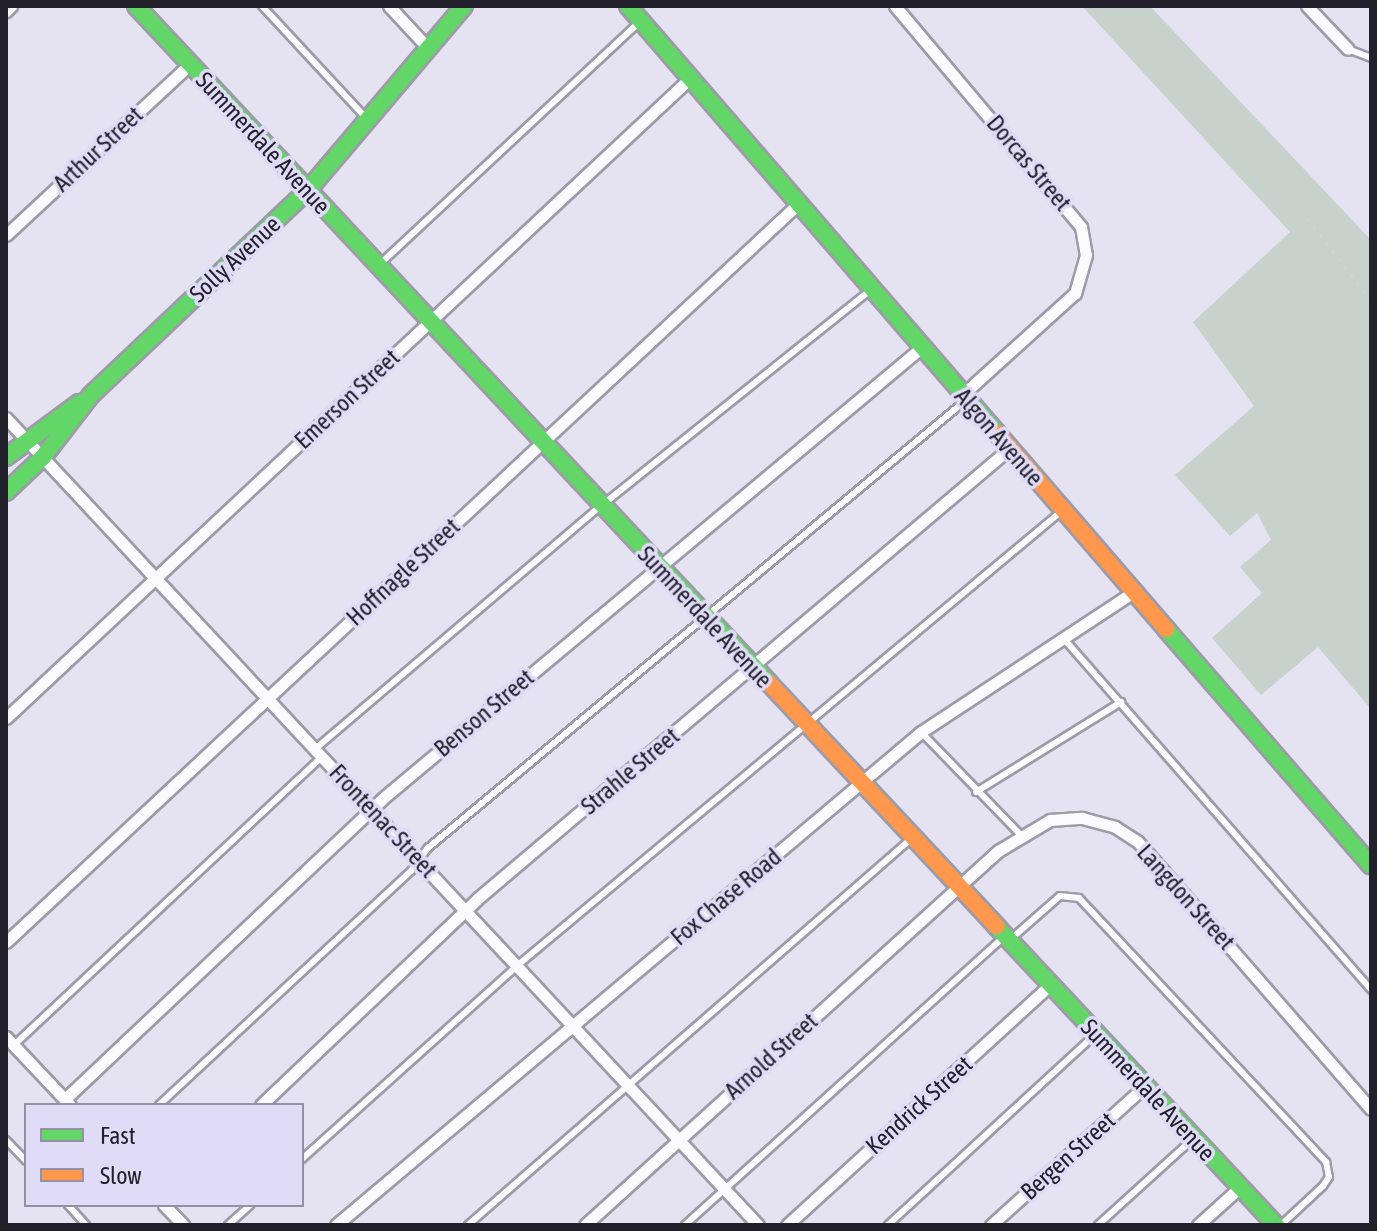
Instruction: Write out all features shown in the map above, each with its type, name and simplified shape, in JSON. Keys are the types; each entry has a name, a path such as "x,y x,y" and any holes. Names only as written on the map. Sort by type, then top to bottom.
{"street":[{"path":"6,11 11,6"},
{"name":"Summerdale Avenue","path":"136,6 1193,1139 1279,1225"},
{"path":"389,6 429,49"},
{"name":"Solly Avenue","path":"6,492 43,457 91,395 308,190 464,6"},
{"name":"Algon Avenue","path":"628,6 688,80 799,203 964,398 1371,866"},
{"name":"Dorcas Street","path":"895,6 1081,227 1086,255 1075,293 964,398"},
{"path":"1307,6 1348,49"},
{"name":"Arthur Street","path":"6,235 190,64"},
{"name":"Emerson Street","path":"6,718 688,80"},
{"name":"Hoffnagle Street","path":"6,942 799,203"},
{"name":"Benson Street","path":"68,1102 372,810 922,347"},
{"name":"Solly Avenue","path":"6,457 25,439 91,395"},
{"name":"Frontenac Street","path":"6,418 758,1225"},
{"name":"Strahle Street","path":"263,1103 466,910 1010,448"},
{"name":"Fox Chase Road","path":"336,1225 921,732 1065,640 1133,592"},
{"name":"Langdon Street","path":"959,888 1020,834 1050,820 1082,818 1115,827 1138,842 1371,1109"},
{"name":"Arnold Street","path":"585,1225 959,888"},
{"name":"Kendrick Street","path":"787,1225 1050,985"},
{"path":"10,1041 68,1102"},
{"name":"Bergen Street","path":"991,1225 1145,1086"},
{"path":"1198,1225 1239,1188"},
{"path":"166,1207 183,1225"}],"lane":[{"path":"262,6 369,121"},
{"path":"378,267 640,20"},
{"path":"1348,49 1371,58"},
{"path":"10,1041 319,753 601,506 872,289"},
{"path":"161,1103 419,859 964,398"},
{"path":"304,1157 518,965 1063,510"},
{"path":"1065,640 1371,990"},
{"path":"976,792 1121,702"},
{"path":"921,732 1020,834"},
{"path":"468,1225 912,838"},
{"path":"685,1225 1006,939 1060,896 1079,898 1326,1162 1329,1177 1323,1186 1279,1225"},
{"path":"888,1225 1096,1034"},
{"path":"1098,1225 1193,1139"},
{"path":"6,1140 24,1159"},
{"path":"70,1207 86,1225"},
{"path":"228,1225 248,1207"}],"path":[{"path":"1307,219 1371,300"}],"shaded area":[{"path":"1082,6 1150,6 1371,240 1371,709 1318,647 1261,695 1212,638 1262,593 1240,567 1271,540 1257,513 1230,536 1175,475 1254,406 1193,322 1290,232"}],"traffic: fast":[{"path":"136,6 769,683"},
{"path":"6,492 43,457 91,395 308,190 464,6"},
{"path":"628,6 997,433"},
{"path":"6,457 79,403"},
{"path":"1166,629 1371,866"},
{"path":"996,926 1276,1225"}],"traffic: slow":[{"path":"997,433 1166,629"},
{"path":"769,683 996,926"}]}
